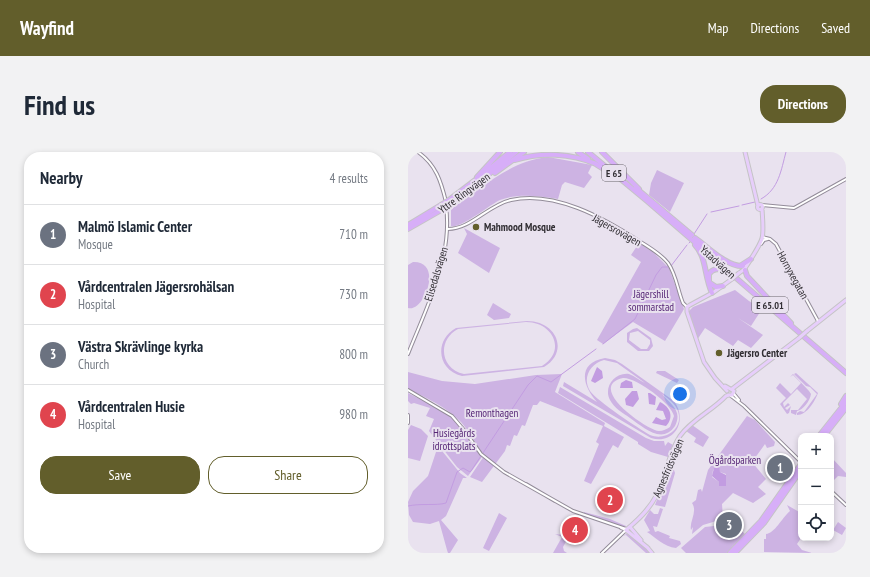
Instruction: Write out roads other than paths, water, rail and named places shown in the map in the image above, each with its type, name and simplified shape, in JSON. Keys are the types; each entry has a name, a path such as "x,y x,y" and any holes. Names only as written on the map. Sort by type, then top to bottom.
{"highway":[{"name":"Yttre Ringvägen","path":"449,202 510,152"},
{"name":"Yttre Ringvägen","path":"408,229 481,182 516,152"},
{"path":"481,182 524,152"},
{"path":"514,160 528,154 542,152 573,157 596,164"},
{"path":"578,152 641,194"},
{"name":"Ystadvägen","path":"588,152 695,238 792,323 846,373"},
{"name":"Ystadvägen","path":"592,152 742,284 840,366 846,369"},
{"path":"464,189 498,153"},
{"path":"603,153 641,194"},
{"name":"Yttre Ringvägen","path":"408,225 442,207"},
{"path":"675,225 701,253 706,278 713,293"},
{"path":"695,238 712,252 732,264 744,268 749,279 792,323"},
{"path":"732,264 741,266 750,261"},
{"path":"749,279 747,269 750,261"},
{"path":"713,293 709,274 712,270 718,269 725,271 742,284"},
{"path":"710,283 716,287 723,286"},
{"path":"840,366 846,376"},
{"path":"823,433 846,397"},
{"path":"823,433 846,402"},
{"path":"827,431 846,408"},
{"path":"824,433 846,411"},
{"path":"733,552 751,535 780,499 799,469"}],"main road":[{"path":"687,307 713,293 732,279 750,261 760,245 764,225 745,152"},
{"path":"755,254 762,238"},
{"name":"Agnesfridsvägen","path":"628,529 646,512 656,496 673,449 681,434 731,391 846,300"},
{"name":"Jägersrovägen","path":"687,307 688,317 702,358 713,375 731,391"},
{"path":"730,396 731,391"},
{"name":"Agnesfridsvägen","path":"718,402 726,396 730,396"},
{"path":"628,529 641,540 652,553"},
{"path":"628,529 648,548"}],"street":[{"name":"Elisedalsvägen","path":"408,354 441,265 448,229 446,204 438,175 430,162 418,152"},
{"path":"760,207 770,205 794,208 846,179"},
{"name":"Jägersrovägen","path":"448,229 459,228 493,207 514,200 537,198 564,204 609,223 643,243 663,258 671,268 683,303 687,307"},
{"path":"762,238 772,240"},
{"name":"Hornyxegatan","path":"762,238 772,240 782,254 818,321"},
{"path":"760,245 767,240"},
{"path":"408,390 452,416 481,454 516,480 580,514 628,529"},
{"name":"Jägersrovägen","path":"731,391 798,462"},
{"name":"Jägersrovägen","path":"730,396 744,406"},
{"path":"408,416 408,423"},
{"path":"834,494 846,505"},
{"name":"Agnesfridsvägen","path":"602,553 628,529"}],"waterway":[{"path":"761,199 767,195 776,184 786,152"},
{"path":"742,205 755,202"},
{"path":"711,212 739,206"},
{"path":"694,234 707,214"},
{"path":"671,266 687,245"},
{"path":"603,344 635,319 656,275 662,267 668,267"},
{"path":"408,506 446,503 457,472 463,468 470,472 471,471 528,385 537,376 551,382 596,349"}],"place":[{"name":"Mahmood Mosque","path":"476,227"},
{"name":"Jägersro Center","path":"719,353"},
{"name":"Malmö Islamic Center","path":"780,468"},
{"name":"Vårdcentralen Jägersrohälsan","path":"610,500"},
{"name":"Västra Skrävlinge kyrka","path":"729,525"},
{"name":"Vårdcentralen Husie","path":"575,530"}],"park label":[{"name":"Jägershill sommarstad","path":"651,300"},
{"name":"Remonthagen","path":"492,413"},
{"name":"Husiegårds idrottsplats","path":"454,439"},
{"name":"Ögårdsparken","path":"735,460"}]}
